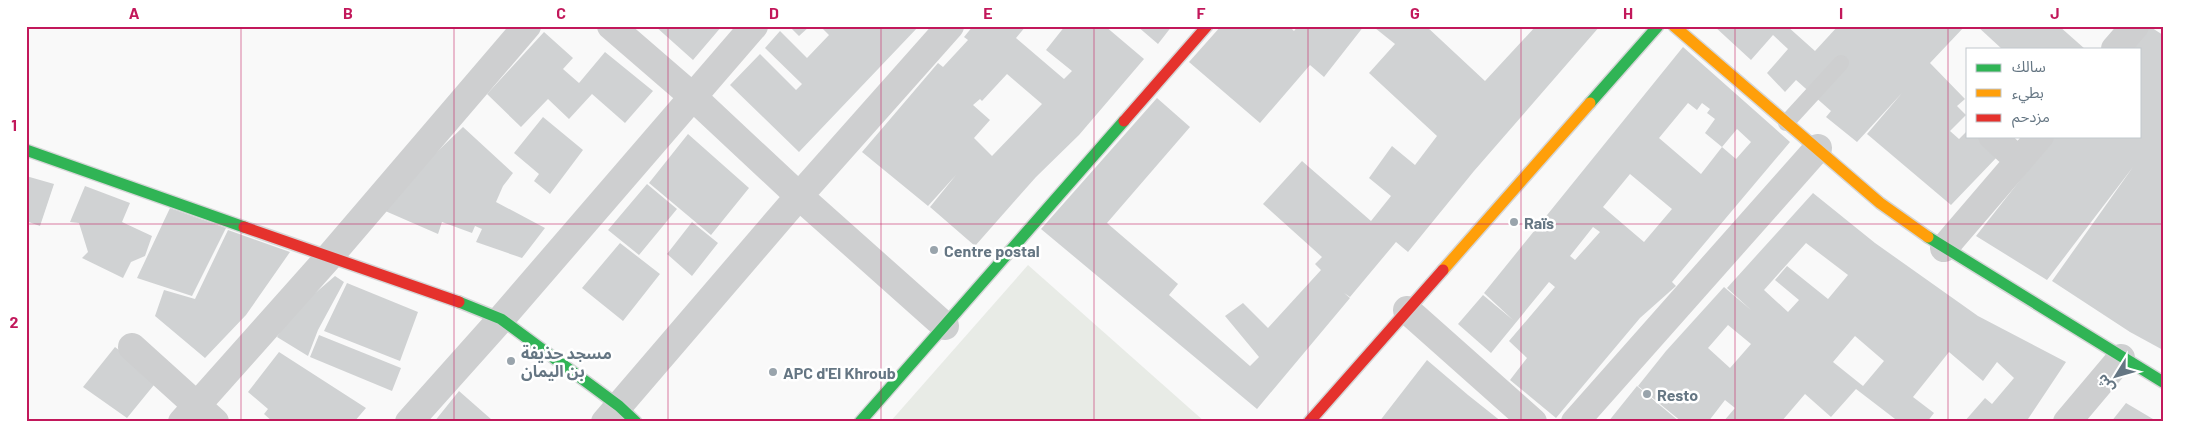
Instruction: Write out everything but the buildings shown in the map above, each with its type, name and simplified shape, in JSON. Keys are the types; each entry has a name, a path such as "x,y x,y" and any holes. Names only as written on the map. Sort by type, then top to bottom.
{"street":[{"path":"132,347 198,416 330,256 527,26"},
{"path":"611,26 692,96 799,196 945,326"},
{"path":"409,422 501,319 754,26"},
{"path":"26,150 330,256 473,307 501,319 620,416 799,196 950,26"},
{"path":"860,422 1207,26"},
{"path":"1310,422 1406,310 1658,26"},
{"path":"1674,26 1880,202 1944,248 2163,382"},
{"path":"2116,48 2135,26"},
{"path":"1994,138 2019,161"},
{"path":"1944,248 2038,138"},
{"path":"1575,422 1818,148"},
{"path":"1406,310 1533,422"},
{"path":"2067,422 2121,358"}],"lane":[{"path":"1786,123 1841,62"}],"shaded area":[{"path":"1028,265 1205,422 890,422"}],"traffic: fast":[{"path":"1590,103 1658,26"},
{"path":"860,422 1124,121"},
{"path":"26,150 244,227"},
{"path":"1928,237 2163,382"},
{"path":"459,302 501,319 619,406 636,422"}],"traffic: slow":[{"path":"1674,26 1880,203 1928,237"},
{"path":"1443,270 1590,103"}],"traffic: jam":[{"path":"1124,121 1207,26"},
{"path":"244,227 459,302"},
{"path":"1309,422 1443,270"}],"place":[{"name":"Raïs","path":"1514,222"},
{"name":"Centre postal","path":"934,250"},
{"name":"مسجد حذيفة بن اليمان","path":"511,361"},
{"name":"APC d'El Khroub","path":"773,372"},
{"name":"Resto","path":"1647,394"}]}
